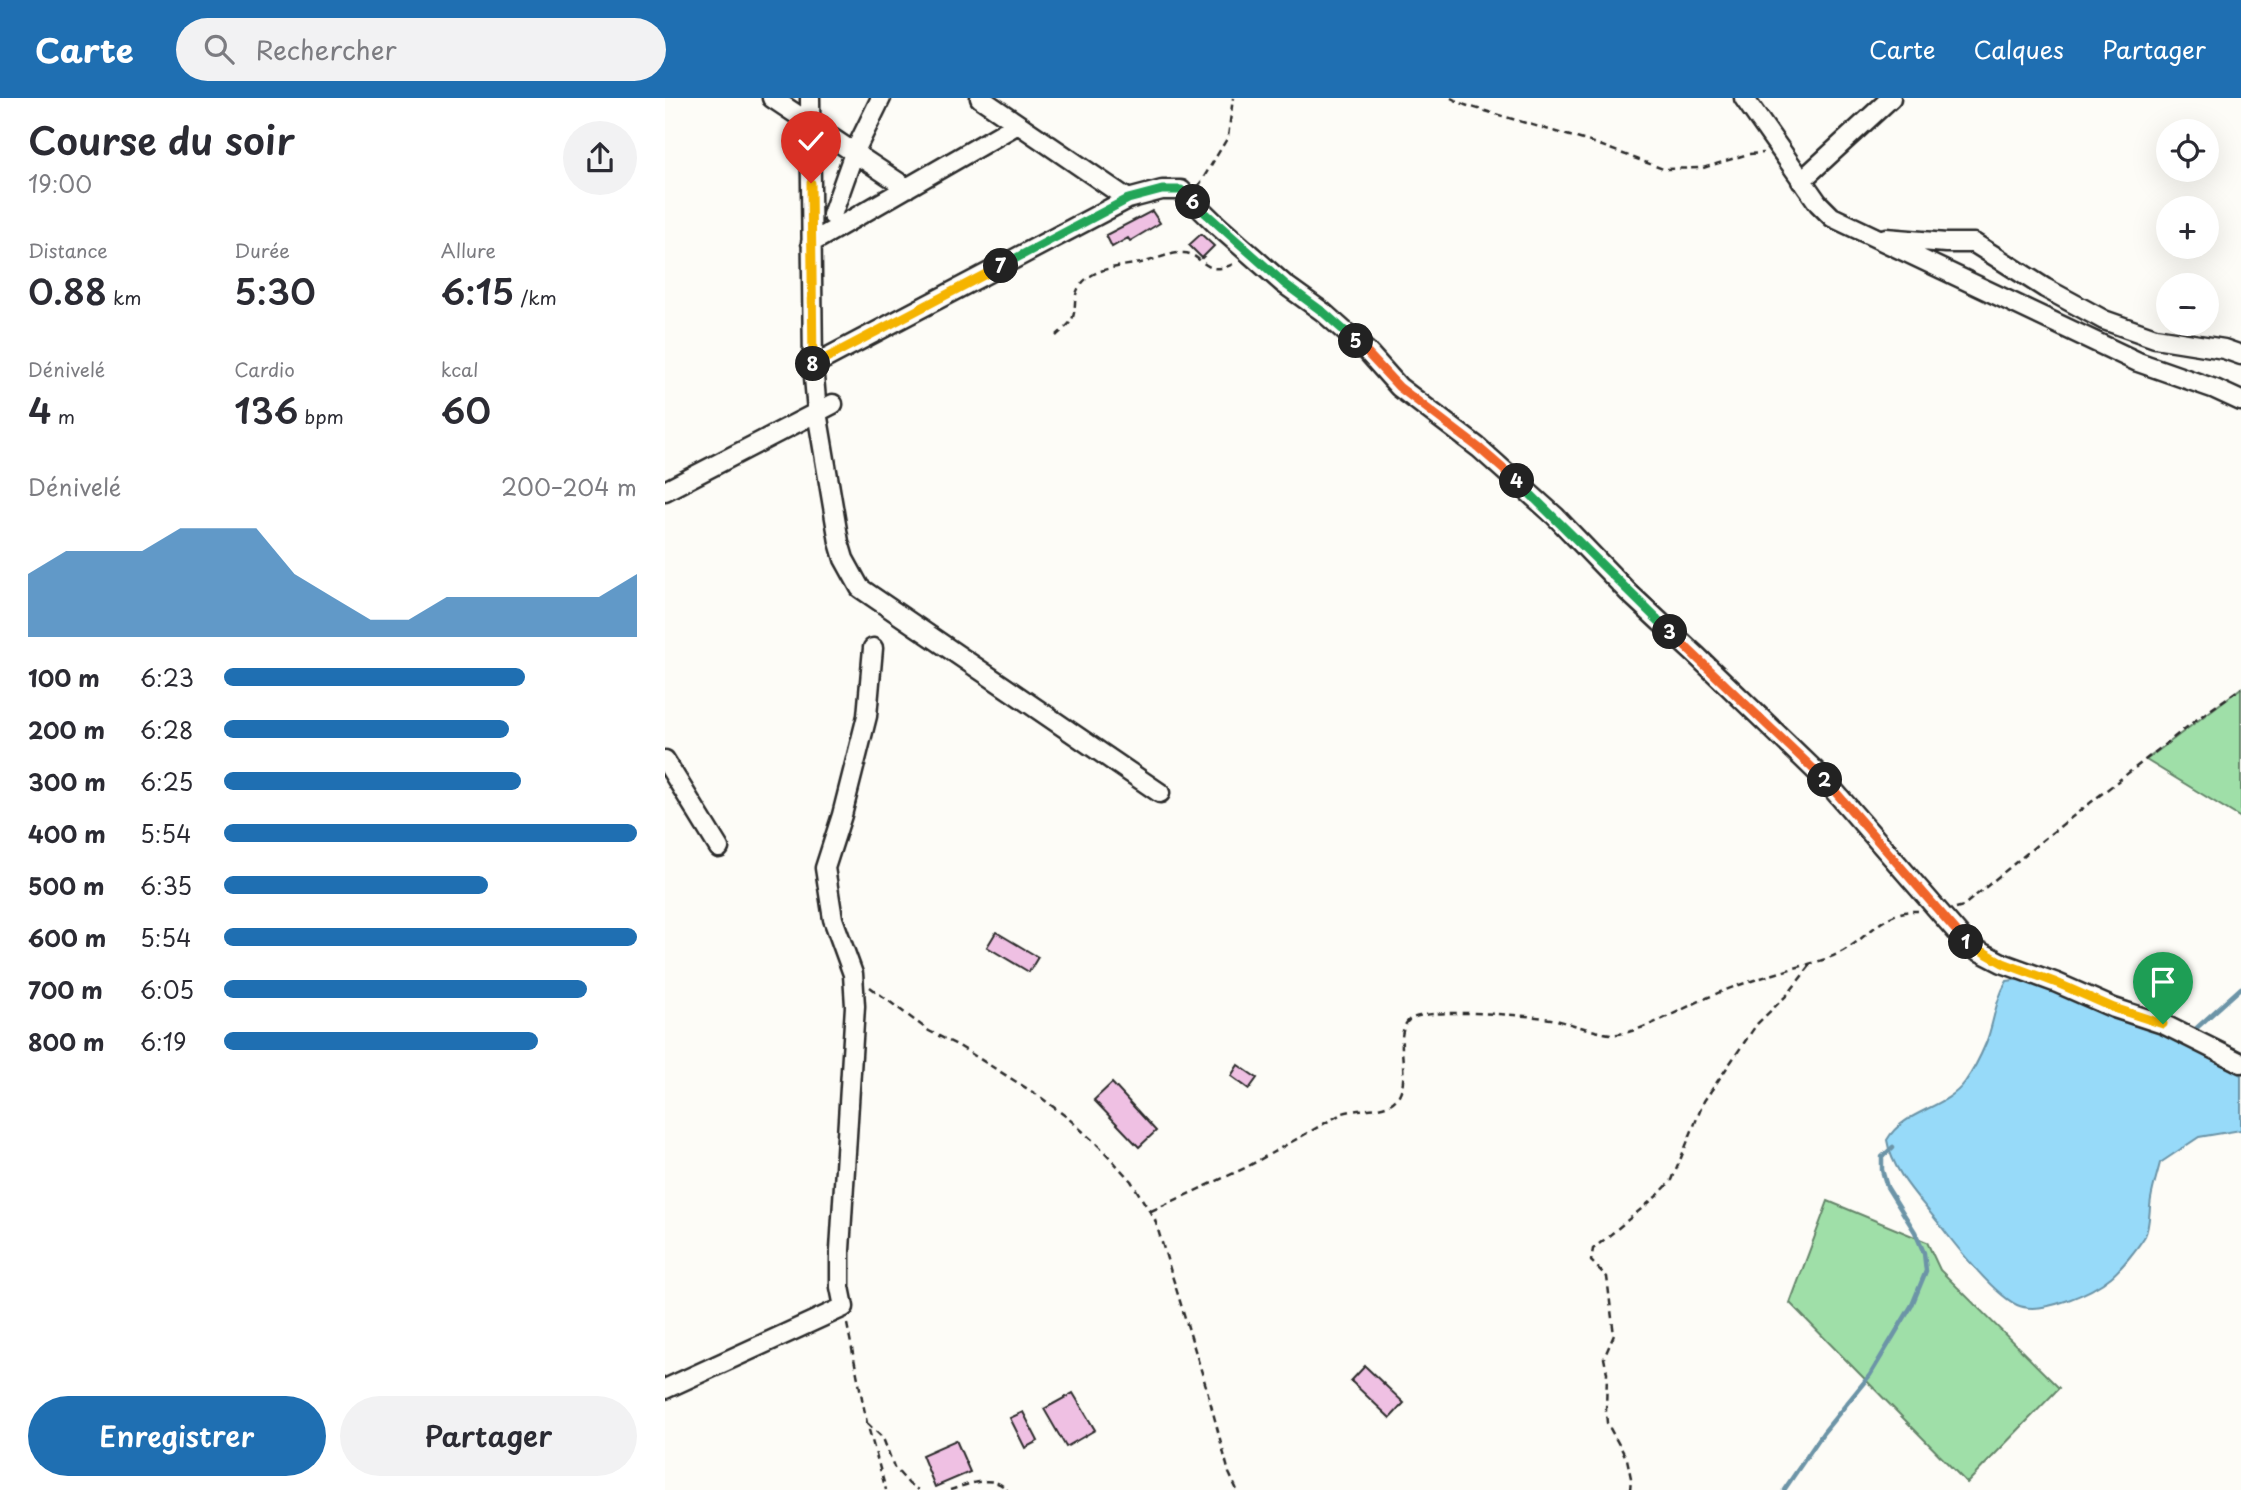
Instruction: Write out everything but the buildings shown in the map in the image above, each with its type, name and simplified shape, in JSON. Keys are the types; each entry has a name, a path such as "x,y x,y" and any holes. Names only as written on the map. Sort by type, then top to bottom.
{"street":[{"path":"772,98 907,188"},
{"path":"810,98 813,365 825,408 839,542 844,559 860,588 1160,793"},
{"path":"832,215 854,153 881,98"},
{"path":"980,98 1128,199"},
{"path":"1744,98 1801,181 1832,217 2138,362 2241,401"},
{"path":"1801,181 1891,98"},
{"path":"811,243 1018,124"},
{"path":"813,365 1128,199 1162,190 1181,190 1231,237 1367,351 1399,387 1479,448 1522,485 1628,592 1823,778 1969,946 2003,963 2114,1008 2163,1024 2241,1063"},
{"path":"1872,237 1974,243 2045,288 2104,320 2155,338 2224,349 2241,355"},
{"path":"665,491 825,408"},
{"path":"665,1389 844,1307 840,1287 840,1250 855,1006 853,974 833,919 825,868 842,815 867,716 873,648"},
{"path":"665,760 719,848"}],"path":[{"path":"1190,200 1228,137 1233,98"},
{"path":"1451,98 1465,106 1597,144 1663,169 1703,168 1748,154 1780,152"},
{"path":"1056,336 1071,321 1078,289 1087,279 1101,271 1117,265 1141,263 1179,253 1188,253 1203,265 1224,268 1233,264 1238,255 1231,237"},
{"path":"1151,1211 1245,1168 1343,1112 1357,1108 1381,1108 1392,1103 1399,1095 1403,1081 1404,1028 1409,1020 1419,1016 1455,1012 1549,1019 1616,1035 1679,1012 1712,995 1843,951 1886,918 1907,911 1940,912 1963,906 2035,846 2241,688"},
{"path":"1630,1490 1631,1478 1627,1459 1607,1423 1607,1373 1604,1358 1613,1335 1607,1277 1591,1261 1593,1249 1672,1180 1705,1101 1757,1024 1788,994 1812,963"},
{"path":"853,974 929,1031 1039,1096 1068,1118 1123,1172 1151,1211 1206,1386 1229,1473 1237,1490"},
{"path":"844,1307 867,1423 886,1490"},
{"path":"867,1423 883,1438 894,1467 918,1490"},
{"path":"950,1490 982,1481 994,1481 1007,1490"}],"green space":[{"path":"2241,688 2241,818 2146,760"},
{"path":"1828,1201 1927,1242 1940,1270 2059,1388 1967,1483 1790,1303"}],"water":[{"path":"2021,979 2161,1033 2241,1075 2241,1130 2199,1137 2160,1163 2152,1194 2147,1232 2125,1263 2103,1283 2080,1295 2053,1305 2027,1308 2017,1305 1998,1291 1956,1245 1908,1185 1895,1163 1887,1140 1904,1122 1947,1098 1965,1082 1986,1043 2003,988 2007,981"}],"waterway":[{"path":"2191,1033 2241,988"},
{"path":"1784,1490 1823,1433 1870,1375 1912,1305 1926,1271 1924,1253 1915,1232 1887,1187 1882,1170 1882,1157 1893,1147"}],"route":[{"path":"811,183 813,365 1128,199 1162,190 1181,190 1285,284 1323,312 1367,351 1399,387 1479,448 1555,516 1628,592 1823,778 1969,946 2003,963 2114,1008 2163,1024"}]}
